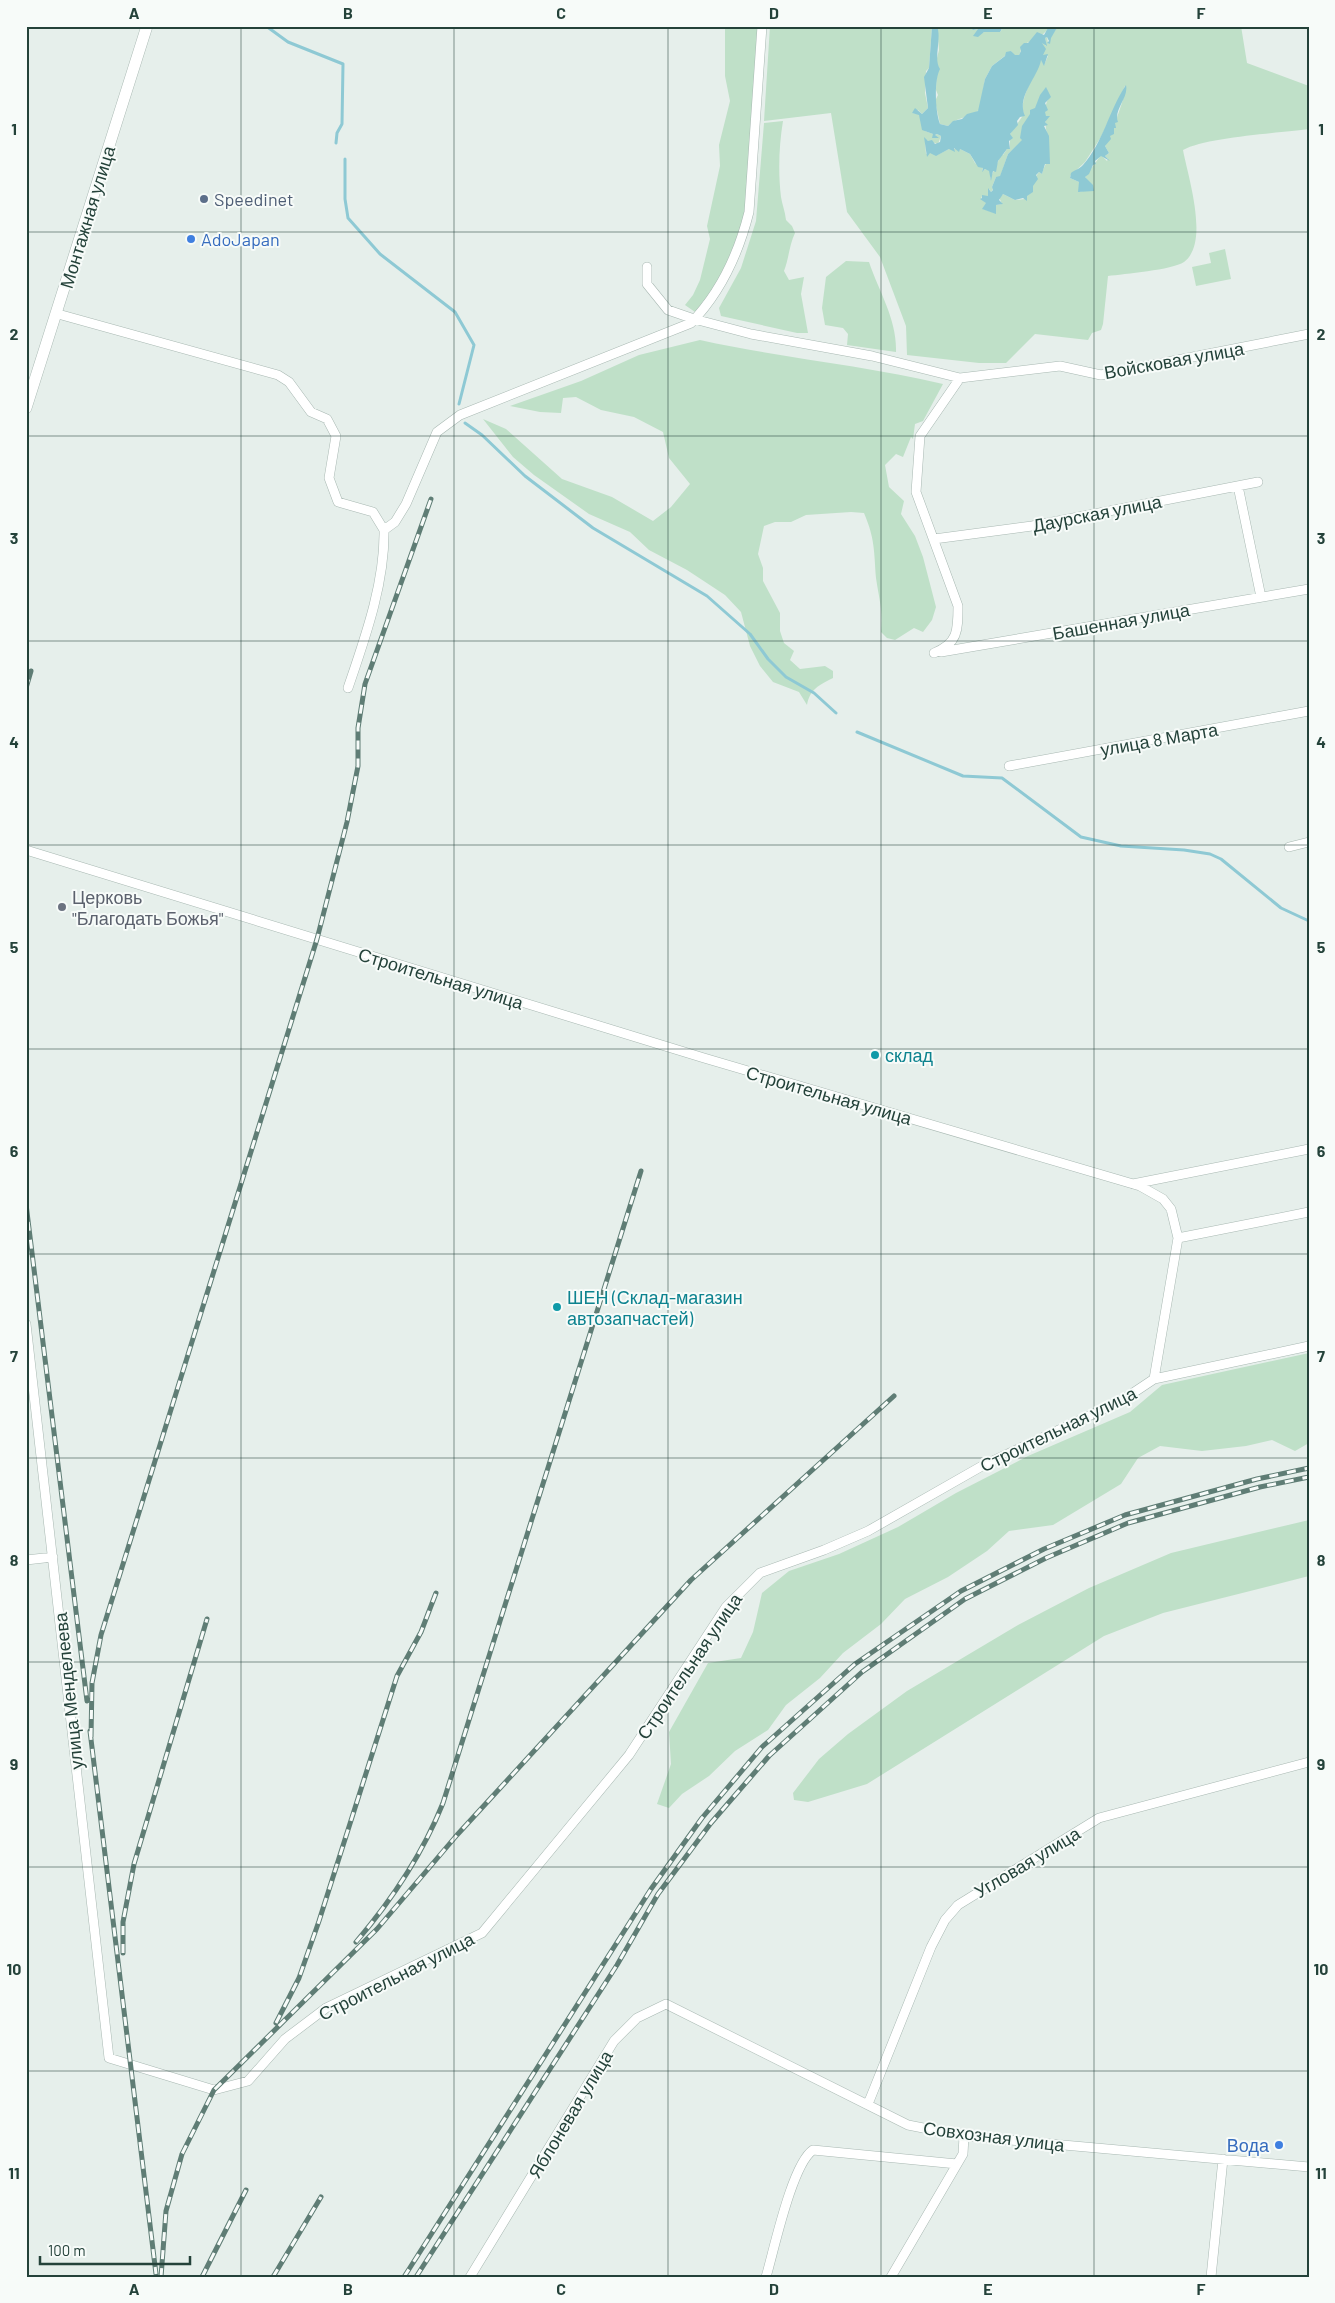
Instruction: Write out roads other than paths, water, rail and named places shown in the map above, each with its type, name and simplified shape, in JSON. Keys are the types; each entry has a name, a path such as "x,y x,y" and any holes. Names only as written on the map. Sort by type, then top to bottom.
{"street":[{"name":"Монтажная улица","path":"26,408 58,314 147,26"},
{"path":"384,530 395,522 406,504 436,432 447,423 460,415 690,323 711,302 743,238 749,212 762,26"},
{"path":"647,267 647,284 668,310 751,334 872,356 960,378 920,436 916,492 934,540"},
{"path":"58,314 278,374 289,382 310,412 327,419 336,436 329,478 338,502 372,512 384,530 385,550 380,578 348,688"},
{"name":"Войсковая улица","path":"960,378 1060,366 1101,375 1309,334"},
{"name":"Даурская улица","path":"934,540 1032,526 1258,482"},
{"path":"1238,486 1261,597"},
{"name":"Башенная улица","path":"934,540 956,598 958,623 952,641 946,648 934,653 1309,589"},
{"name":"улица 8 Марта","path":"1009,766 1309,711"},
{"path":"1289,846 1309,842"},
{"name":"Строительная улица","path":"26,850 704,1058 1133,1184 1163,1199 1171,1209 1178,1238 1154,1379 1124,1399 982,1466 868,1531 824,1550 760,1573 726,1607 629,1755 482,1932 326,2008 285,2039 248,2081 214,2090 109,2058"},
{"path":"1133,1184 1309,1149"},
{"path":"1178,1238 1309,1212"},
{"name":"улица Менделеева","path":"26,1324 109,2058"},
{"path":"1154,1379 1309,1346"},
{"path":"26,1560 53,1557"},
{"name":"Угловая улица","path":"868,2104 931,1947 945,1920 958,1904 1099,1818 1309,1762"},
{"name":"Яблоневая улица","path":"470,2277 614,2041 636,2018 666,2004 702,2022"},
{"name":"Совхозная улица","path":"702,2022 908,2125 964,2136 1309,2167"},
{"path":"891,2277 962,2154 964,2136"},
{"path":"766,2277 789,2194 806,2155 813,2150 956,2164"},
{"path":"1211,2277 1222,2159"}],"water":[{"path":"932,26 937,26 939,37 937,60 940,69 936,88 937,111 940,124 948,126 953,121 962,119 967,114 978,111 985,79 992,66 1005,56 1006,52 1011,51 1015,55 1019,55 1020,47 1024,43 1028,43 1037,32 1044,35 1049,26 1058,26 1051,38 1050,44 1047,43 1049,41 1047,37 1045,38 1047,46 1042,43 1046,49 1043,55 1048,54 1044,66 1041,60 1025,94 1023,109 1025,116 1020,117 1017,121 1018,125 1010,134 1013,138 1009,141 1010,149 1007,149 998,161 996,172 993,171 991,181 989,171 985,169 982,172 983,168 978,167 970,154 960,149 959,152 954,148 955,152 949,149 936,156 930,153 927,157 924,137 928,141 932,140 935,144 940,142 941,136 937,134 935,135 939,138 932,138 933,134 922,130 919,115 912,113 915,108 922,114 928,108 924,77 929,68"},
{"path":"970,27 1003,27 1000,32 984,32 978,37 973,36 978,29 973,30"},
{"path":"1126,85 1125,95 1117,117 1118,122 1115,123 1114,134 1110,136 1111,139 1105,146 1109,153 1105,156 1110,161 1101,156 1095,161 1096,164 1093,165 1089,174 1085,177 1093,185 1094,191 1078,192 1079,182 1070,178 1071,173 1081,167 1096,147"},
{"path":"1046,87 1051,97 1045,103 1048,110 1045,112 1046,116 1050,116 1045,122 1048,125 1044,126 1049,136 1050,164 1045,164 1042,174 1039,172 1036,175 1038,179 1033,186 1033,192 1027,196 1027,201 1023,198 1015,200 1003,194 999,200 1003,204 996,205 996,214 982,209 986,203 980,199 982,195 988,196 988,188 991,192 993,190 992,187 996,177 1000,176 1008,154 1022,140 1020,138 1022,126 1030,114 1030,110 1035,108 1040,95"}],"waterway":[{"path":"266,26 288,42 343,64 342,124 337,133 336,143"},
{"path":"345,159 345,199 348,218 380,254 455,312 474,345 459,404"},
{"path":"465,423 482,435 525,476 593,528 707,596 750,634 768,659 786,677 814,693 836,713"},
{"path":"857,732 963,776 1002,778 1081,837 1121,846 1184,850 1210,854 1221,859 1281,908 1309,921"}],"railway":[{"path":"91,1737 92,1683 101,1635 317,939 347,822 358,766 358,728 365,684 431,499"},
{"path":"26,688 31,671"},
{"path":"356,1942 382,1910 405,1876 426,1840 443,1803 641,1171"},
{"path":"26,1204 87,1701"},
{"path":"161,2277 166,2211 182,2154 214,2090 377,1929 457,1835 691,1580 894,1396"},
{"path":"404,2277 651,1889 702,1818 762,1747 855,1664 961,1591 1044,1549 1125,1515 1257,1479 1309,1468"},
{"path":"416,2277 617,1965 658,1894 711,1823 769,1756 862,1672 965,1599 1046,1558 1128,1523 1260,1487 1309,1477"},
{"path":"276,2023 299,1978 319,1921 397,1676 421,1632 436,1593"},
{"path":"123,1953 123,1922 134,1864 207,1619"},
{"path":"90,1731 156,2274"},
{"path":"202,2277 246,2190"},
{"path":"273,2277 321,2197"}],"place":[{"name":"Speedinet","path":"204,199"},
{"name":"AdoJapan","path":"191,239"},
{"name":"Церковь \"Благодать Божья\"","path":"62,907"},
{"name":"склад","path":"875,1055"},
{"name":"ШЕН (Склад-магазин автозапчастей)","path":"557,1307"},
{"name":"Вода","path":"1279,2145"}]}
